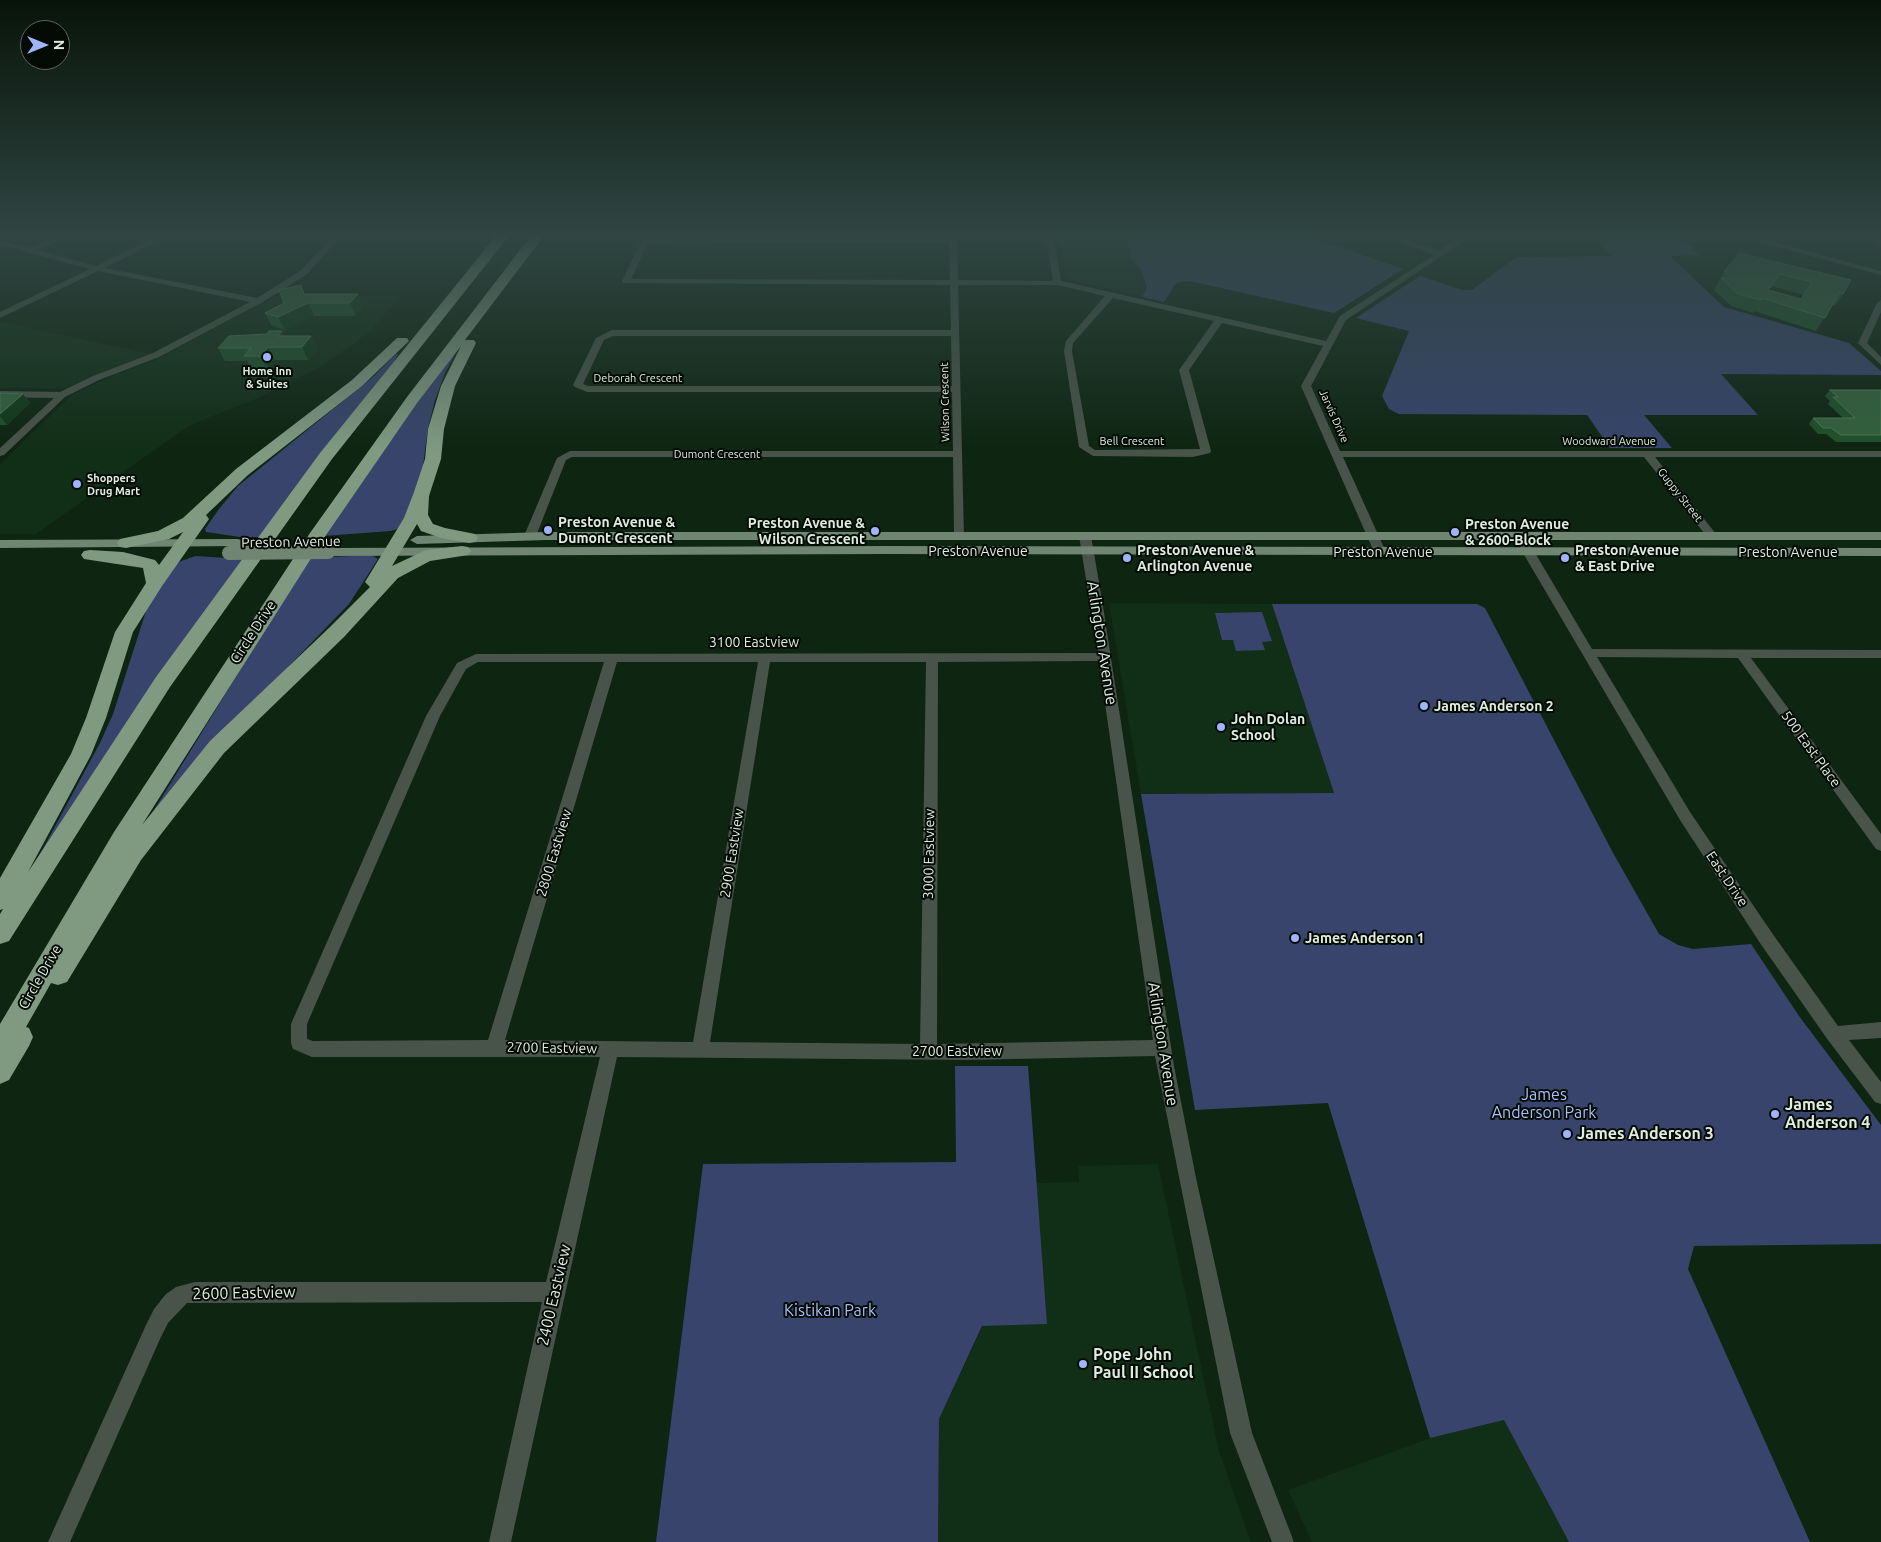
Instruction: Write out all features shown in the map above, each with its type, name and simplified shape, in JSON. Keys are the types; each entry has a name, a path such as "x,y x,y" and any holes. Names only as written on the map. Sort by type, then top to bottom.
{"highway":[{"path":"126,543 178,529 189,522 242,472 375,368 432,309"},
{"path":"0,934 158,690 326,456 444,309"},
{"name":"Circle Drive","path":"0,1048 122,838 310,545 412,400 483,309"},
{"path":"337,632 368,592 396,546 422,492 433,459 436,429 455,367 490,309"},
{"path":"0,900 81,755 96,718 124,632 154,583 222,491"},
{"path":"422,492 420,516 427,527 465,544"},
{"path":"0,1071 133,852 217,747 337,632 396,571 426,556 465,544"},
{"path":"90,555 123,558 149,564 153,568 154,583"}],"main road":[{"name":"Preston Avenue","path":"0,555 90,555 179,548 465,544 530,536 1881,536"},
{"name":"Preston Avenue","path":"524,551 531,543 582,536"},
{"name":"Preston Avenue","path":"885,550 902,545 954,541 960,536"},
{"path":"960,536 979,551"},
{"name":"Preston Avenue","path":"0,544 126,543 179,548"},
{"name":"Preston Avenue","path":"465,544 524,551 1881,552"}],"street":[{"path":"0,453 62,395 96,378 156,355 243,309"},
{"name":"Wilson Crescent","path":"955,309 960,536"},
{"name":"Bell Crescent","path":"1099,309 1069,343 1068,351 1084,447 1093,453 1198,454 1206,451 1184,370 1219,320"},
{"path":"1171,309 1328,344"},
{"name":"Jarvis Drive","path":"1357,309 1343,318 1306,386 1380,552"},
{"path":"0,315 12,310"},
{"path":"1878,313 1862,343 1881,362"},
{"name":"Deborah Crescent","path":"955,333 612,333 600,338 578,384 587,389 956,389"},
{"path":"0,394 62,395"},
{"name":"Dumont Crescent","path":"530,536 562,458 570,454 958,454"},
{"name":"Woodward Avenue","path":"1337,454 1881,454"},
{"name":"Guppy Street","path":"1648,454 1712,536"},
{"name":"Arlington Avenue","path":"1085,536 1105,657 1162,1048 1187,1178 1241,1433 1282,1542"},
{"name":"East Drive","path":"1520,536 1685,816 1834,1034 1881,1096"},
{"path":"1588,653 1881,654"},
{"name":"500 East Place","path":"1742,653 1881,845"},
{"name":"2800 Eastview","path":"494,1048 612,657"},
{"name":"2900 Eastview","path":"700,1049 764,657"},
{"name":"3000 Eastview","path":"928,1052 932,657"},
{"name":"3100 Eastview","path":"433,716 461,666 476,658 1105,657"},
{"name":"2700 Eastview","path":"433,716 299,1024 299,1043 312,1049 700,1049 928,1052 1162,1048"},
{"path":"1834,1034 1881,1030"},
{"name":"2400 Eastview","path":"500,1542 554,1292 610,1049"},
{"name":"2600 Eastview","path":"59,1542 153,1332 167,1308 183,1294 195,1292 554,1292"}],"shaded area":[{"path":"251,309 389,309 369,332 324,365 258,398 190,425 36,534 0,534 0,464 73,394 112,376 156,360"},
{"path":"0,322 156,355 70,389 0,388"},
{"name":"John Dolan School","path":"1109,603 1272,604 1334,793 1141,794"},
{"name":"Pope John Paul II School","path":"1158,1164 1219,1451 1251,1542 938,1542 939,1419 983,1326 1047,1323 1036,1183 1079,1182 1078,1166"},
{"path":"1504,1420 1569,1542 1312,1542 1288,1490 1430,1438"}],"green space":[{"path":"1316,309 1340,309 1334,313"},
{"path":"1370,309 1731,309 1849,343 1881,371 1881,375 1721,374 1758,415 1644,415 1672,448 1610,448 1587,415 1399,414 1389,409 1382,396 1409,331 1356,318"},
{"path":"459,347 445,373 435,400 428,428 421,481 400,528 391,531 323,536 445,361"},
{"path":"398,354 394,362 259,537 240,537 206,532 205,529 238,486 374,376"},
{"path":"371,555 378,559 349,604 253,703 135,841 309,558"},
{"path":"195,556 243,559 39,856 100,743 113,714 148,605 176,563"},
{"name":"James Anderson Park","path":"1272,604 1477,604 1485,608 1612,851 1659,934 1678,945 1693,949 1751,944 1799,1016 1881,1125 1881,1244 1694,1246 1688,1269 1810,1542 1569,1542 1504,1420 1430,1438 1328,1103 1195,1110 1141,794 1334,793"},
{"path":"1262,612 1272,641 1262,642 1265,650 1236,651 1233,640 1222,640 1215,613"},
{"name":"Kistikan Park","path":"955,1066 1028,1066 1047,1324 982,1326 939,1419 938,1542 656,1542 703,1164 956,1162"}],"building":[{"path":"273,309 295,309 278,317 265,313"},
{"path":"1797,309 1830,309 1825,318"},
{"path":"269,331 282,331 278,336 311,336 302,347 268,347 261,356 244,356 251,348 218,348 229,336 267,334"},
{"path":"1830,390 1881,390 1881,435 1841,435 1831,428 1823,428 1813,418 1855,418 1833,397 1838,397"},
{"path":"0,393 23,394 0,414"}],"place":[{"name":"Home Inn & Suites","path":"267,357"},
{"name":"Shoppers Drug Mart","path":"77,484"},
{"name":"Preston Avenue & Dumont Crescent","path":"548,530"},
{"name":"Preston Avenue & Wilson Crescent","path":"875,531"},
{"name":"Preston Avenue & 2600-Block","path":"1455,532"},
{"name":"Preston Avenue & Arlington Avenue","path":"1127,558"},
{"name":"Preston Avenue & East Drive","path":"1565,558"},
{"name":"James Anderson 2","path":"1424,706"},
{"name":"John Dolan School","path":"1221,727"},
{"name":"James Anderson 1","path":"1295,938"},
{"name":"James Anderson 4","path":"1775,1114"},
{"name":"James Anderson 3","path":"1567,1134"},
{"name":"Pope John Paul II School","path":"1083,1364"}]}
